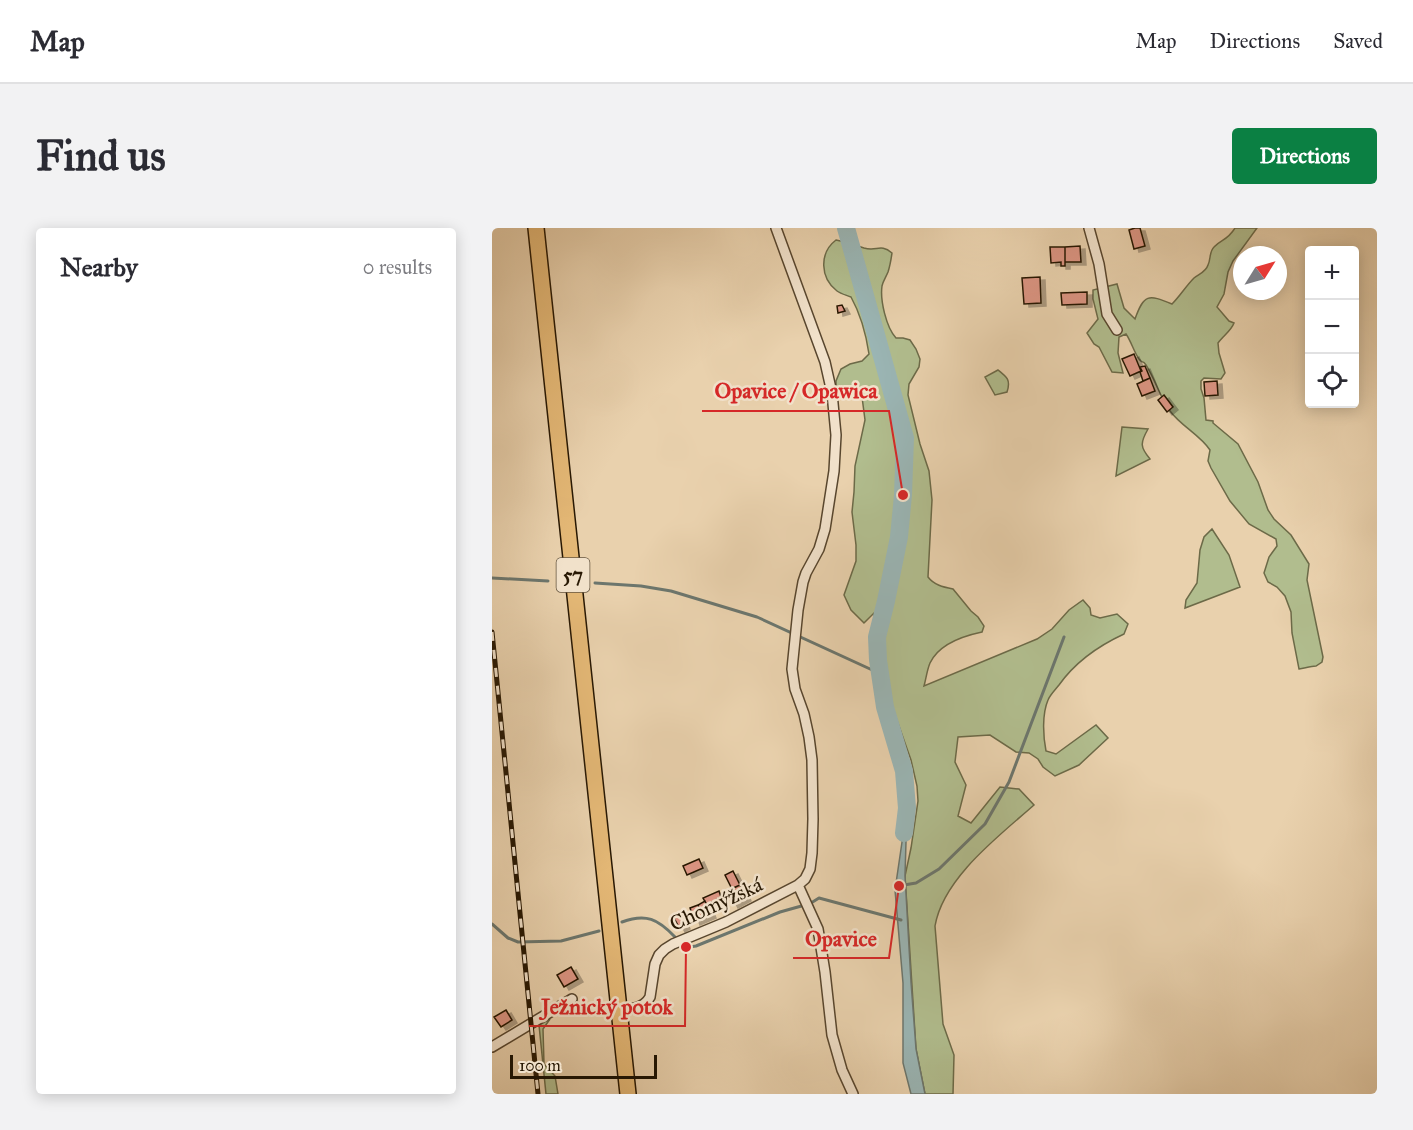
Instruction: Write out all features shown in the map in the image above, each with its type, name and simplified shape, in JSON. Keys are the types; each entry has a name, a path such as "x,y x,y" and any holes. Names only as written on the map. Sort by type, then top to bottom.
{"main road":[{"name":"57","path":"536,228 628,1094"}],"street":[{"path":"776,228 825,362 832,393 836,435 834,471 825,530 819,549 803,582 792,661 793,679 804,714 812,760 812,853 810,869 805,879 798,885 818,929 832,1035 842,1070 853,1094"},
{"path":"1089,228 1099,264 1107,314 1118,330"},
{"name":"Chomýžská","path":"619,1010 638,1008 647,1002 650,997 655,964 659,955 669,946 726,922 798,885"},
{"path":"492,1047 572,999"}],"green space":[{"path":"1235,228 1257,228 1244,246 1233,246 1233,261 1228,272 1224,294 1217,307 1229,321 1234,323 1218,343 1225,373 1221,379 1204,378 1201,381 1206,420 1213,421 1238,444 1258,482 1268,510 1291,535 1309,564 1307,580 1323,657 1322,662 1316,666 1299,669 1292,633 1291,612 1285,596 1277,587 1268,582 1264,573 1269,557 1277,546 1276,539 1249,524 1230,501 1208,461 1210,450 1170,411 1145,363 1137,356 1126,334 1119,337 1118,353 1123,373 1112,372 1099,347 1094,344 1087,333 1098,319 1093,290 1117,284 1124,308 1135,319 1141,305 1148,298 1172,304 1194,278 1206,269 1214,247"},
{"path":"836,240 868,249 881,248 892,253 889,270 882,286 884,313 892,333 896,338 910,340 920,359 919,367 909,384 908,395 929,471 932,500 928,577 936,584 953,589 984,626 982,632 945,646 934,656 924,686 1037,639 1052,629 1069,610 1083,600 1090,608 1091,615 1100,618 1117,614 1128,624 1124,634 1096,649 1080,661 1048,700 1044,725 1046,751 1056,754 1096,725 1108,738 1079,765 1055,776 1029,753 1016,752 990,735 958,737 955,762 966,785 958,816 971,823 1000,787 1019,789 1034,805 974,859 949,891 940,908 935,926 943,1024 954,1055 953,1094 925,1094 916,1049 905,876 918,801 917,786 911,760 895,715 881,701 873,655 874,613 864,623 851,610 844,595 856,561 852,512 855,466 865,420 862,397 855,392 836,392 836,381 841,369 862,361 869,354 863,325 851,297 831,286 825,273 824,258 830,245"},
{"path":"998,370 1006,377 1009,384 1007,392 995,395 985,377"},
{"path":"1122,427 1148,429 1142,445 1150,459 1116,476"},
{"path":"1212,529 1229,555 1240,587 1185,608 1186,600 1197,583 1200,550 1204,537"},
{"path":"550,1019 543,1029 544,1064 555,1076 558,1094 546,1094 539,1025"}],"water":[{"path":"907,808 905,876 911,982 916,1049 925,1094 911,1094 903,1063 903,983 895,890"}],"building":[{"path":"1140,228 1145,246 1134,249 1129,230"},
{"path":"1080,246 1081,262 1065,262 1065,247"},
{"path":"1050,247 1065,247 1065,266 1061,266 1061,262 1051,263"},
{"path":"1040,277 1041,303 1024,304 1022,278"},
{"path":"1087,292 1087,304 1062,305 1061,293"},
{"path":"842,305 845,311 838,313 837,306"},
{"path":"1134,354 1141,371 1130,376 1122,359"},
{"path":"1145,366 1150,378 1143,381 1140,367"},
{"path":"1150,378 1155,391 1142,396 1137,384"},
{"path":"1217,381 1218,395 1205,396 1204,382"},
{"path":"1164,395 1173,407 1167,412 1158,400"},
{"path":"699,859 703,868 687,875 683,866"},
{"path":"733,871 740,885 732,889 725,875"},
{"path":"740,885 746,898 733,905 726,891"},
{"path":"719,891 721,897 707,905 703,898"},
{"path":"705,901 711,915 704,918 698,905"},
{"path":"698,905 704,918 695,922 690,908"},
{"path":"680,915 685,926 680,929 674,918"},
{"path":"571,967 578,979 564,987 557,975"},
{"path":"506,1010 512,1020 501,1027 494,1017"}],"waterway":[{"path":"846,228 905,438 899,537 877,637 885,707 904,771 907,808 904,833"},
{"path":"492,578 548,581"},
{"path":"595,583 641,586 671,591 757,617 881,674"},
{"path":"904,885 916,883 939,869 985,824 1009,782 1064,637"},
{"path":"811,903 819,898 901,920"},
{"path":"683,945 696,946 780,912 805,905"},
{"path":"622,922 638,918 651,919 675,937"},
{"path":"492,924 508,938 518,942 561,941 599,931"}],"railway":[{"path":"492,632 538,1094"}],"place":[{"name":"Opavice / Opawica","path":"903,495"},
{"name":"Opavice","path":"899,886"},
{"name":"Ježnický potok","path":"686,947"}]}
